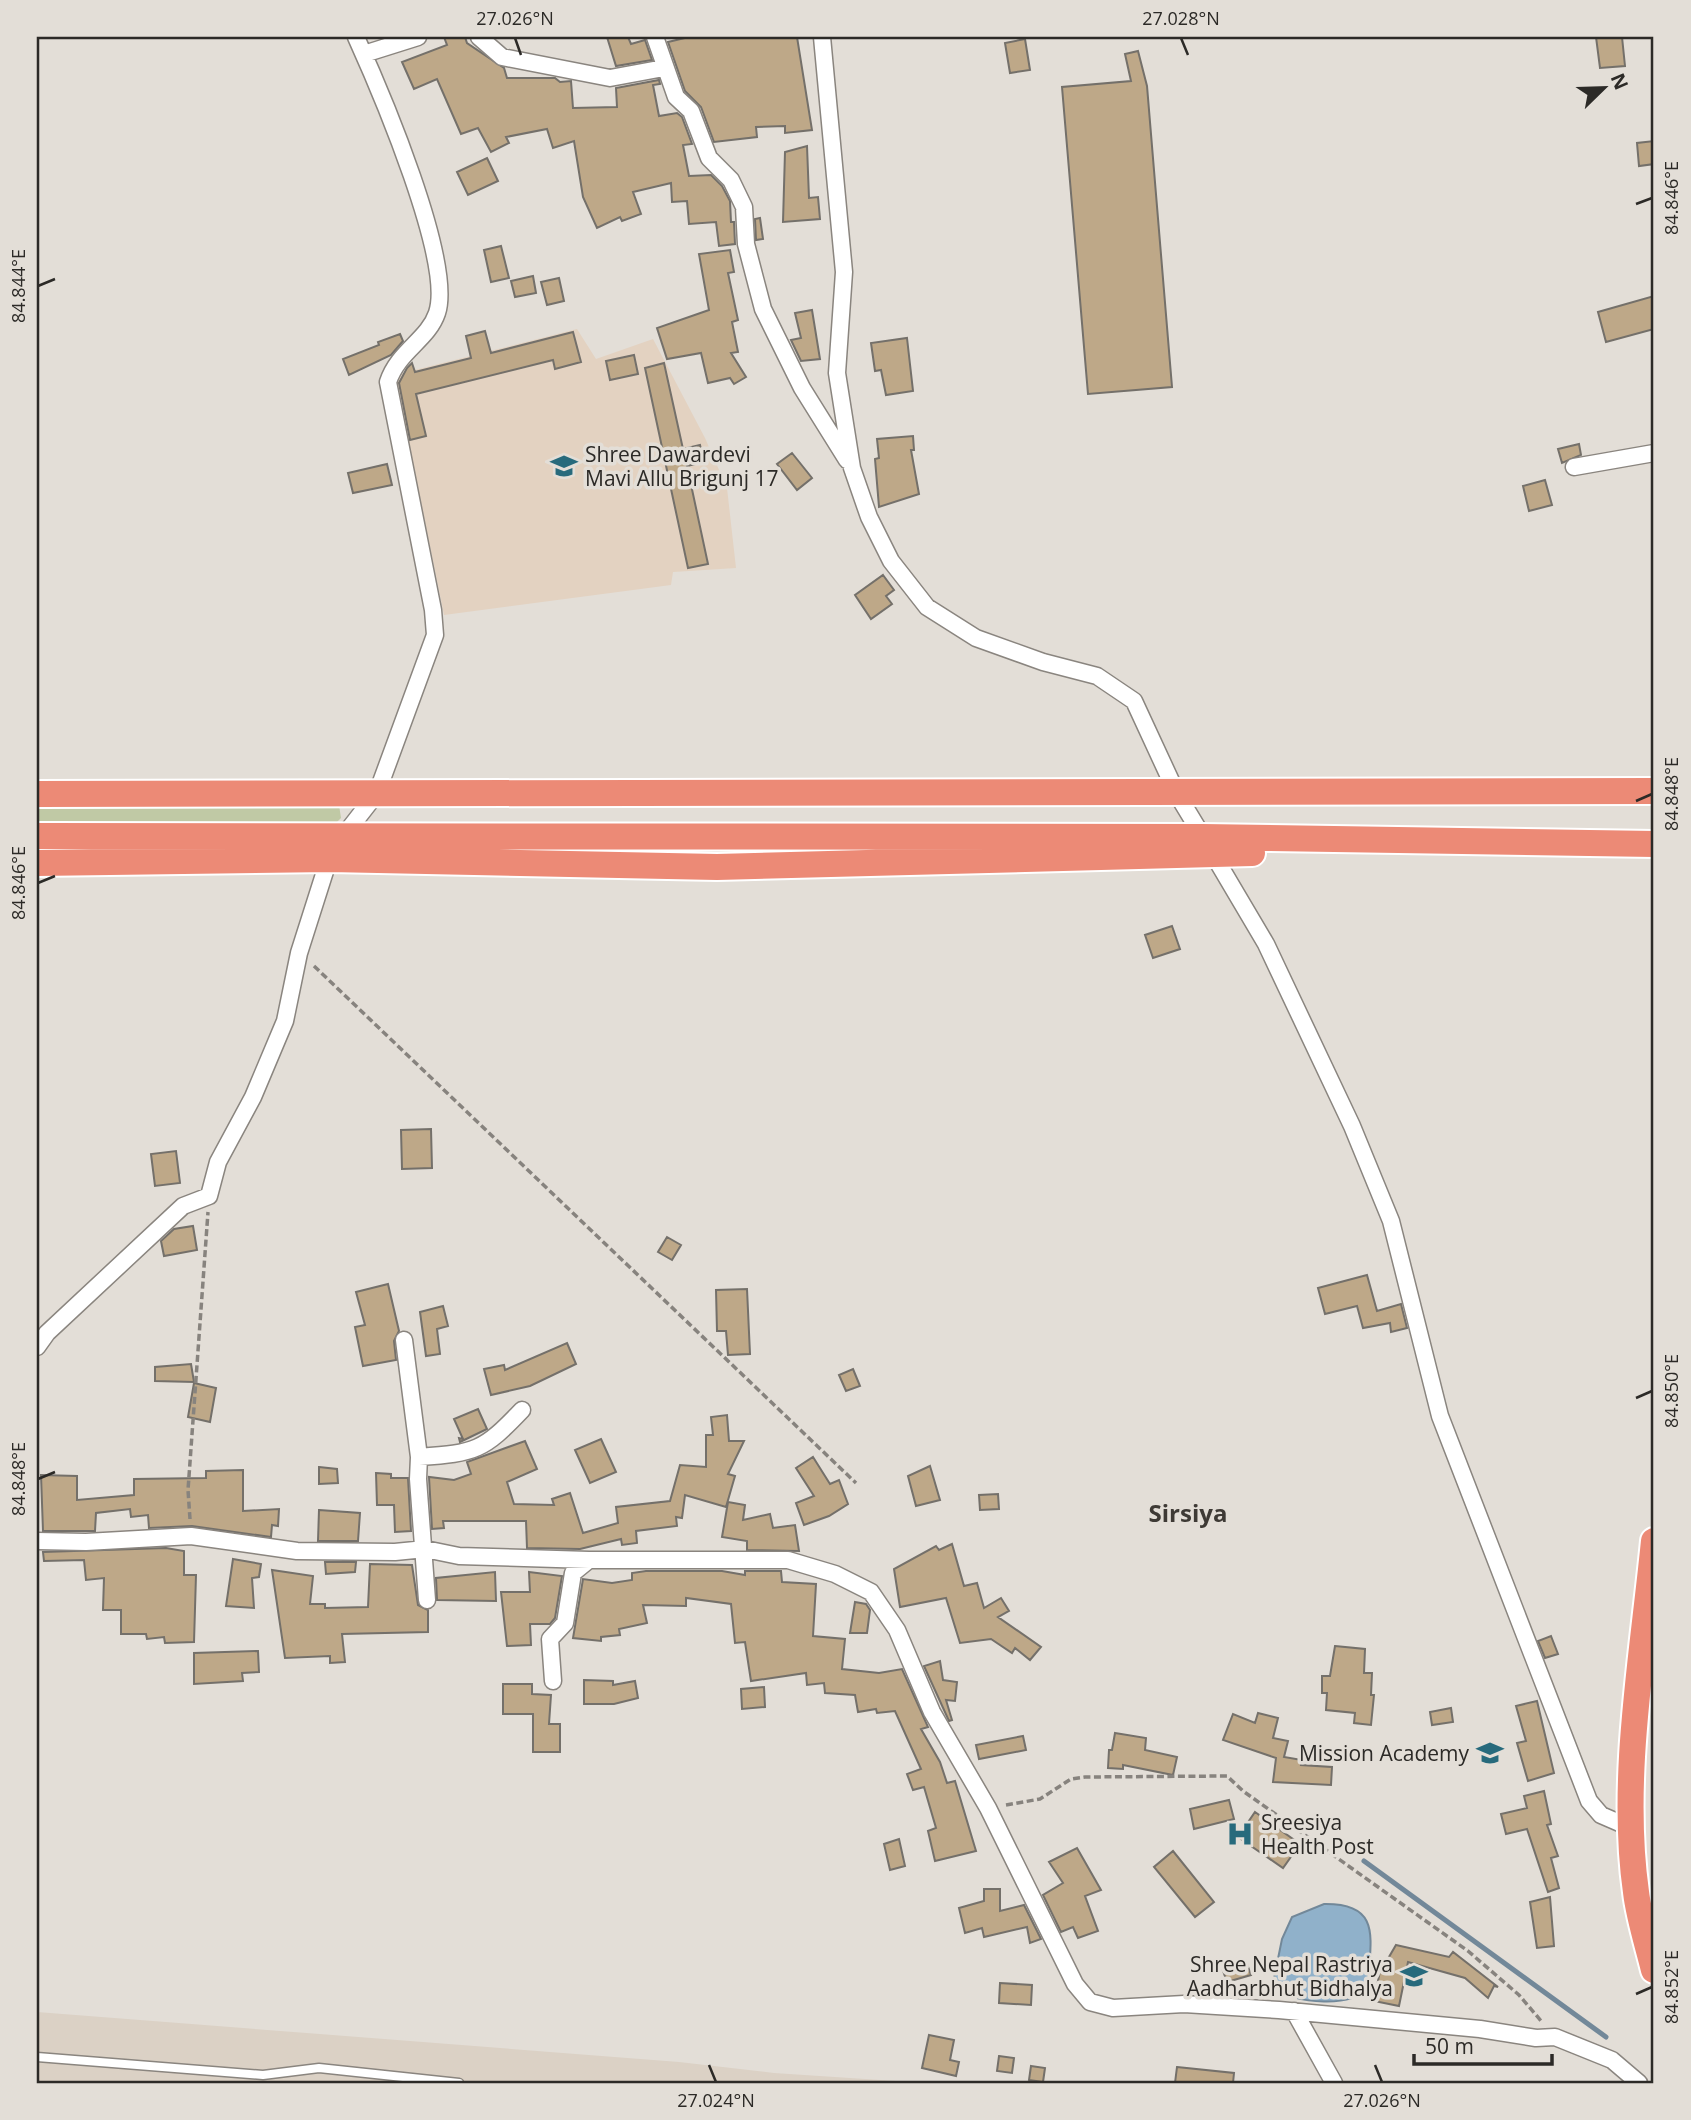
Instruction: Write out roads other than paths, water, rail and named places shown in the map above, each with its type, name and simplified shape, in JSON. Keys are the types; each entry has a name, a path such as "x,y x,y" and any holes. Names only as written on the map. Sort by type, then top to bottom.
{"highway":[{"path":"37,794 1177,794 1654,790"},
{"path":"37,836 345,834 1208,846 1654,844"},
{"path":"37,863 330,859 717,867 1208,846"},
{"path":"1654,1541 1635,1734 1632,1828 1636,1893 1654,1970"}],"street":[{"path":"37,1347 47,1333 183,1206 209,1196 218,1162 253,1097 285,1021 299,953 330,859 345,834 377,793 435,635 433,610 388,382 394,364 436,317 441,296 423,213 384,99 356,37"},
{"path":"364,54 418,37"},
{"path":"479,37 502,57 611,78 664,68"},
{"path":"656,37 664,68 676,97 691,111 709,158 732,180 744,206 746,244 762,309 802,388 852,468"},
{"path":"822,37 844,272 837,373 852,468 869,517 891,561 927,607 976,638 1044,662 1097,676 1134,701 1177,794 1266,944 1352,1126 1391,1221 1440,1416 1589,1801 1601,1815 1632,1828"},
{"path":"1574,467 1654,453"},
{"path":"404,1340 419,1457 418,1479 427,1600"},
{"path":"419,1457 466,1452 492,1442 522,1410"},
{"path":"37,1541 191,1536 297,1551 396,1552 425,1549 459,1556 589,1560 788,1560 835,1574 871,1592 897,1630 932,1712 988,1808 1075,1984 1090,2002 1113,2008 1184,2004 1294,2011 1479,2029 1536,2038 1555,2037 1612,2060 1639,2083"},
{"path":"553,1681 550,1639 565,1623 573,1573 589,1560"},
{"path":"1294,2011 1334,2083"}],"lane":[{"path":"37,2057 262,2075 319,2068 459,2083"}],"water":[{"path":"1324,1904 1343,1905 1356,1910 1364,1917 1371,1939 1368,1985 1362,1993 1339,2001 1308,2000 1281,1993 1272,1988 1282,1939 1292,1917"}],"waterway":[{"path":"1364,1861 1606,2037"}],"place":[{"name":"Shree Dawardevi Mavi Allu Brigunj 17","path":"564,466"},
{"name":"Mission Academy","path":"1490,1753"},
{"name":"Sreesiya Health Post","path":"1240,1834"},
{"name":"Shree Nepal Rastriya Aadharbhut Bidhalya","path":"1414,1976"}],"district":[{"name":"Sirsiya","path":"1188,1512"}]}
